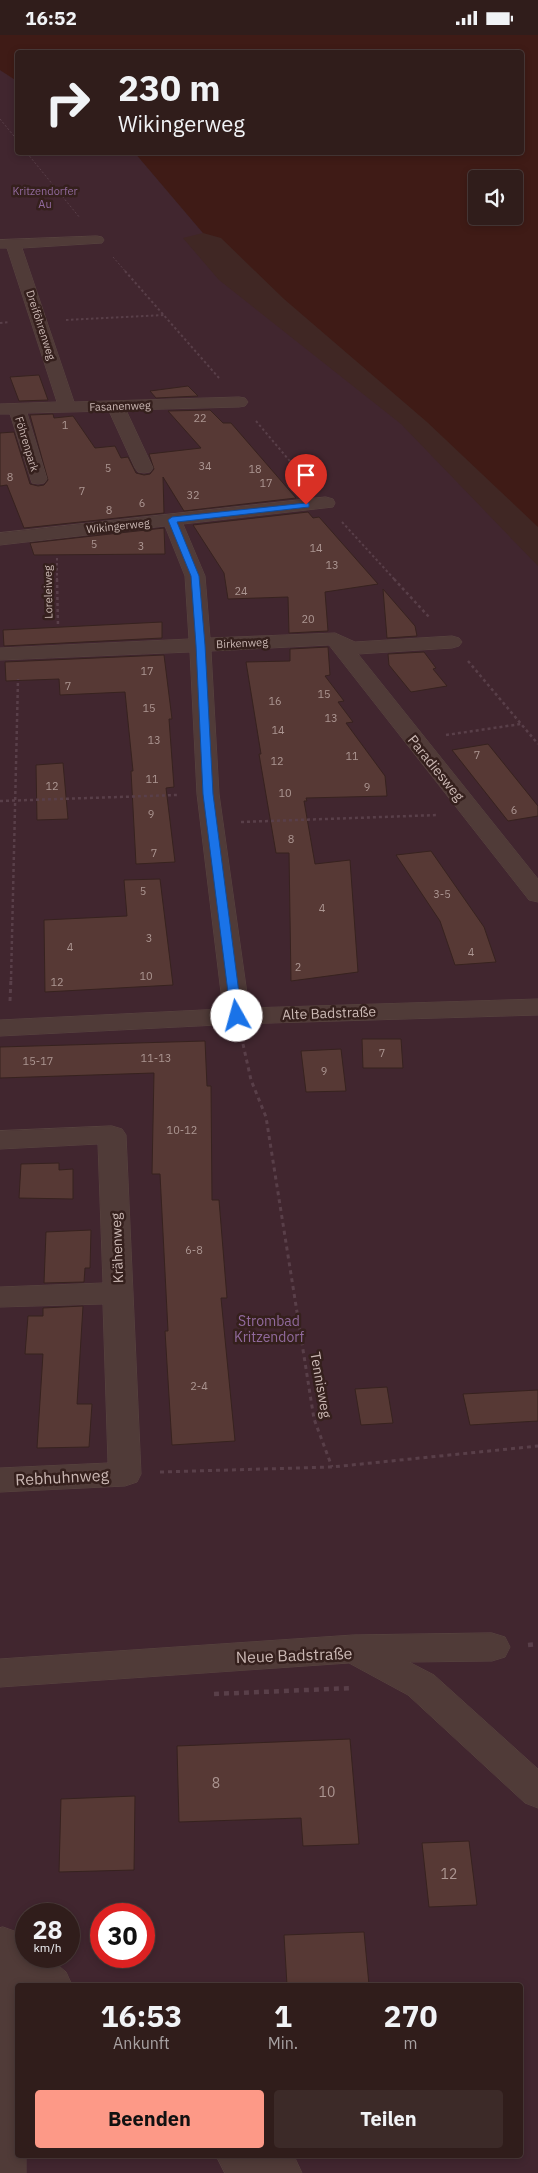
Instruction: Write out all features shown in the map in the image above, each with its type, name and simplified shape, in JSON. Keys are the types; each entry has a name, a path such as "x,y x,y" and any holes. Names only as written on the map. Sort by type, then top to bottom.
{"street":[{"path":"6,244 97,240"},
{"name":"Dreiföhrenweg","path":"6,244 40,321 68,407"},
{"name":"Fasanenweg","path":"8,409 240,402"},
{"path":"115,406 144,468"},
{"name":"Föhrenpark","path":"8,409 38,479"},
{"name":"Wikingerweg","path":"0,539 326,503"},
{"path":"172,520 195,576 208,794 237,1016"},
{"name":"Birkenweg","path":"9,654 335,639 352,648 452,642"},
{"name":"Paradiesweg","path":"335,639 538,895"},
{"name":"Alte Badstraße","path":"5,1028 237,1016 538,1007"},
{"name":"Krähenweg","path":"0,1140 112,1135 125,1474"},
{"path":"0,1297 118,1293"},
{"name":"Rebhuhnweg","path":"0,1480 125,1474"},
{"path":"353,1649 492,1647"},
{"name":"Neue Badstraße","path":"0,1673 353,1649 421,1685 538,1792"},
{"path":"7,1947 50,1983"},
{"path":"4,2173 7,1947"},
{"path":"240,2162 280,2173"}],"path":[{"path":"0,119 15,137"},
{"path":"29,155 97,240"},
{"path":"0,323 165,315"},
{"name":"Loreleiweg","path":"56,533 58,652"},
{"path":"5,1028 15,800 9,654"},
{"path":"414,739 521,724"},
{"path":"0,801 208,794"},
{"path":"212,823 473,814"},
{"name":"Tennisweg","path":"237,1016 251,1080 266,1117 314,1419 332,1467"},
{"path":"125,1474 332,1467 538,1446"}],"green space":[{"name":"Strombad Kritzendorf","path":"0,70 15,80 15,155 137,155 203,233 183,238 219,280 401,424 538,566 538,2173 0,2173"}],"shaded area":[{"path":"0,35 538,35 538,527 427,422 284,299 221,238 203,233 137,155 524,155 524,50 15,50 15,80 0,70"}],"building":[{"path":"39,375 48,400 19,401 10,377"},
{"path":"188,386 198,396 156,398 150,391"},
{"path":"210,410 223,423 231,423 296,498 184,511 163,477 164,513 24,528 7,485 0,486 0,433 14,432 30,484 44,485 48,480 30,415 53,414 54,418 73,416 95,448 115,446 121,458 128,457 136,473 144,475 150,474 154,469 149,454 201,448 168,411"},
{"path":"308,512 313,518 319,517 378,584 325,592 328,631 289,633 288,597 228,599 224,573 193,525"},
{"path":"164,528 165,554 34,555 30,543"},
{"path":"383,589 415,626 417,636 387,638"},
{"path":"162,622 162,638 4,646 3,630"},
{"path":"328,647 330,675 325,676 344,701 338,702 353,722 346,723 385,776 387,796 306,798 307,801 304,801 315,864 350,860 358,972 291,981 289,853 276,853 246,662 290,661 290,649"},
{"path":"424,652 436,668 433,669 447,686 411,692 389,665 388,654"},
{"path":"164,655 172,719 169,719 174,787 166,788 175,862 136,864 131,771 133,771 125,692 60,695 59,679 6,681 5,662"},
{"path":"488,744 538,806 538,816 508,821 452,750"},
{"path":"63,763 68,819 37,820 36,765"},
{"path":"431,851 484,927 496,962 455,965 440,921 396,855"},
{"path":"160,879 173,985 45,992 44,920 127,916 124,880"},
{"path":"362,1039 401,1039 403,1068 363,1068"},
{"path":"205,1041 207,1086 211,1086 212,1200 219,1200 227,1298 221,1298 235,1441 172,1445 165,1331 168,1331 160,1174 152,1174 154,1073 0,1078 0,1047"},
{"path":"341,1049 346,1091 306,1092 301,1051"},
{"path":"59,1163 59,1170 73,1169 73,1199 19,1198 21,1164"},
{"path":"91,1230 90,1268 85,1268 84,1282 44,1283 46,1232"},
{"path":"83,1306 77,1404 92,1404 89,1447 37,1448 43,1354 25,1354 28,1316 43,1316 43,1308"},
{"path":"387,1387 393,1423 361,1425 355,1389"},
{"path":"538,1390 538,1421 470,1425 463,1394"},
{"path":"350,1739 359,1844 303,1846 301,1818 179,1822 177,1746"},
{"path":"135,1796 134,1870 59,1872 61,1799"},
{"path":"469,1841 477,1905 429,1907 422,1843"},
{"path":"364,1932 369,1983 287,1983 284,1935"}],"route":[{"path":"237,1016 208,794 195,576 172,520 306,505"}],"park label":[{"name":"Kritzendorfer Au","path":"45,197"}]}
